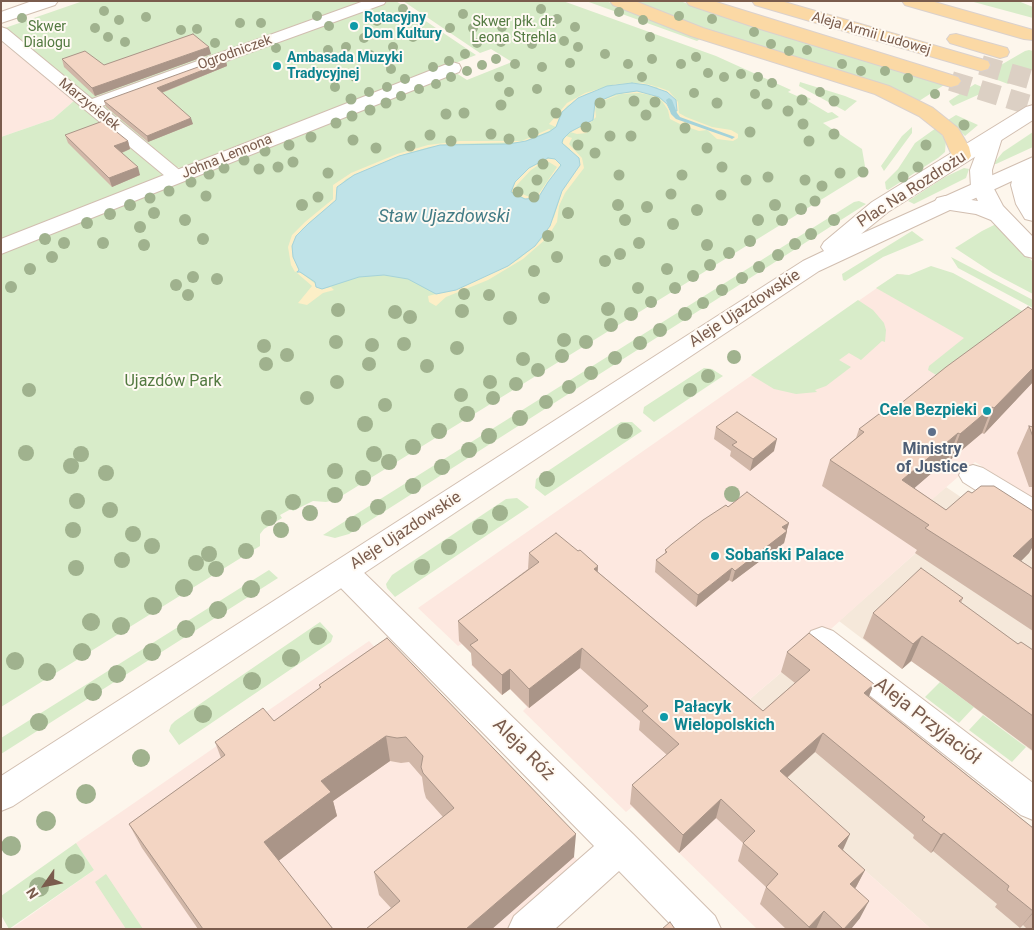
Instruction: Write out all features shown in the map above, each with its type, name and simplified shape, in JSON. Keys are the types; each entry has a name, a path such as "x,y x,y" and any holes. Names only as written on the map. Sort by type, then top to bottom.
{"main road":[{"path":"619,1 697,32 882,90 911,103 926,112 951,132 959,147 961,156"},
{"path":"695,1 763,24 950,81"},
{"name":"Aleja Armii Ludowej","path":"761,1 982,65"},
{"path":"911,1 1030,34"},
{"name":"Aleja Armii Ludowej","path":"938,34 1000,52"}],"street":[{"path":"1,18 48,1"},
{"name":"Ogrodniczek","path":"90,105 379,1"},
{"name":"Marzycielek","path":"1,32 177,177"},
{"name":"Johna Lennona","path":"1,247 452,68"},
{"name":"Plac Na Rozdrożu","path":"811,266 880,207 1033,111"},
{"name":"Plac Na Rozdrożu","path":"992,138 981,170 982,187 998,215 1033,250"},
{"name":"Plac Na Rozdrożu","path":"811,266 1029,165"},
{"name":"Plac Na Rozdrożu","path":"1029,165 1022,185 1033,214"},
{"name":"Plac Na Rozdrożu","path":"945,203 980,208 998,215"},
{"name":"Aleje Ujazdowskie","path":"1,795 811,266"},
{"path":"973,475 1033,512"},
{"name":"Aleja Róż","path":"344,572 702,929"},
{"name":"Aleja Przyjaciół","path":"822,640 1033,804"},
{"path":"528,929 620,846"}],"shaded area":[{"path":"1,42 75,100 53,119 1,137"},
{"path":"897,274 903,274 1033,342 1033,498 975,462 911,518 908,543 918,551 803,654 710,733 931,929 757,929 632,807 626,812 523,711 527,707 510,689 502,695 471,665 479,660 462,644 458,646 418,608"},
{"path":"946,487 1033,546 1033,752 912,661 902,669 839,621 918,551 908,543 910,518"},
{"path":"369,641 583,866 512,929 11,929 94,870 76,843"},
{"path":"803,654 1033,929 931,929 710,733"}],"green space":[{"name":"Skwer Dialogu","path":"83,1 374,1 92,101 2,29"},
{"path":"386,1 396,1 476,55 185,169 176,167 100,107 102,104"},
{"name":"Ujazdów Park","path":"403,1 563,1 716,56 791,90 788,92 797,96 801,94 811,99 808,101 839,117 823,123 862,149 866,172 335,500 326,502 313,501 280,515 282,518 264,529 260,534 260,546 1,707 1,250 453,71 467,80 512,62 491,49 480,53"},
{"path":"586,1 606,1 700,39 697,41"},
{"path":"632,1 680,1 759,29 944,85 919,101 706,31"},
{"path":"970,1 1018,1 1033,7 1033,18"},
{"path":"1029,50 1033,51 1033,69 1008,84 987,76 987,73"},
{"path":"800,82 857,101 845,111 799,86"},
{"path":"975,84 989,90 953,106 950,103 949,101"},
{"path":"75,100 165,175 1,239 1,137 53,119"},
{"path":"956,115 978,125 965,136 948,120"},
{"path":"912,127 912,133 884,171 881,166 902,136"},
{"path":"936,128 946,140 945,152 888,190 886,189 885,182 898,169 915,143"},
{"path":"1033,132 1033,147 993,164 1003,152"},
{"path":"964,168 969,169 966,178 914,204 908,201 945,177"},
{"path":"859,201 866,204 349,534 335,538 323,535 854,202"},
{"path":"996,224 1033,262 1033,294 993,273 955,248"},
{"path":"912,231 924,240 883,257 845,281 843,280 842,274"},
{"path":"951,257 1033,300 1033,308 958,268"},
{"path":"931,266 953,273 1033,317 950,377 936,375 928,370 929,366 964,338 876,288 897,274 909,275"},
{"path":"858,300 873,310 884,323 886,330 885,342 882,341 861,360 849,353 839,360 851,367 826,386 815,390 817,392 796,394 774,389 751,375"},
{"path":"704,368 712,369 723,376 654,422 643,413 644,407"},
{"path":"621,422 632,422 642,431 545,496 535,488 536,479"},
{"path":"517,498 529,507 395,597 387,588 386,584 392,575 506,499"},
{"path":"269,570 278,578 1,754 1,738"},
{"path":"320,622 333,636 331,642 179,745 169,731 175,721"},
{"path":"940,682 974,707 959,723 925,697"},
{"path":"983,715 1026,747 1012,762 969,730"},
{"path":"76,843 94,870 9,929 1,915 1,896"},
{"path":"106,874 143,929 126,929 95,882"}],"sand":[{"path":"643,83 658,87 669,91 678,102 679,113 712,127 731,130 738,134 738,138 733,141 717,139 707,130 699,131 682,125 670,119 668,110 662,101 650,95 639,93 621,94 600,102 595,108 596,117 593,120 593,107 598,101 624,93 637,91 653,94 677,111 657,87 639,84 621,84 586,94 567,106 559,117 556,127 549,124 567,103 585,93 616,84"},
{"path":"593,120 588,125 587,133 577,134 570,132"},
{"path":"549,129 551,130 523,142 450,144 429,147 399,156 346,179 336,190 336,200 302,229 292,247 293,257 299,270 295,272 291,265 288,247 292,235 333,199 333,185 351,173 397,154 428,145 460,141 522,141"},
{"path":"566,136 572,138 569,144 582,158 584,168 565,193 559,206 557,222 547,238 523,259 488,280 446,297 436,306 429,302 428,296 456,289 508,266 541,240 554,217 562,191 571,178 570,149 562,143"},
{"path":"548,158 555,159 561,165 538,198 525,199 511,192 515,182 529,168","holes":["549,162 557,167 538,195 527,196 518,192 515,188 531,170 540,164"]},
{"path":"300,272 322,289 331,287 334,290 323,293 307,305 298,303 312,286 297,273"}],"water":[{"name":"Staw Ujazdowski","path":"632,83 647,85 667,92 676,100 677,111 670,110 667,104 659,97 637,91 616,94 595,103 593,120 570,132 563,139 562,143 579,158 580,165 562,191 550,226 535,246 508,266 456,290 436,294 408,279 384,275 359,277 322,289 316,287 315,282 297,272 299,270 293,257 292,246 296,236 336,200 337,187 354,175 399,156 440,145 509,144 526,141 549,132 556,127 562,112 578,98 607,86","holes":["548,158 555,159 561,165 538,198 525,199 511,192 515,182 529,168"]}],"building":[{"path":"193,34 209,47 92,88 62,59 85,51 104,65"},
{"path":"223,58 226,61 157,88 191,118 147,136 104,101"},
{"path":"103,121 128,141 114,146 138,167 109,178 65,135"},
{"path":"1028,307 1033,310 1033,368 994,408 992,407 960,434 958,433 902,480 946,510 968,491 972,493 981,486 994,486 1033,511 1033,537 1013,556 1033,569 1033,597 925,528 929,525 830,460 864,432 859,429 879,414 884,417 946,367"},
{"path":"737,412 777,439 753,459 732,445 737,442 716,427"},
{"path":"1029,426 1033,427 1033,437"},
{"name":"Sobański Palace","path":"747,492 789,523 782,527 787,531 735,571 732,568 698,595 656,560 667,552 665,550 672,544 703,520 726,505 728,507"},
{"path":"556,533 578,551 580,550 598,566 594,569 763,711 810,670 787,652 809,633 874,684 864,693 1033,828 1033,911 1007,890 1009,886 944,833 941,835 922,820 925,817 823,733 780,771 850,834 838,846 865,870 850,884 869,901 844,929 824,911 809,927 766,887 778,874 743,843 755,831 721,799 683,835 632,785 679,744 642,711 648,706 582,648 529,689 510,669 502,675 470,645 478,640 458,621 539,562 529,553"},
{"path":"921,568 963,598 959,601 1018,644 1021,642 1033,650 1033,716 922,636 913,644 873,613"},
{"path":"387,638 576,834 466,929 366,929 400,901 374,872 454,808 423,773 421,767 423,756 406,737 386,736 321,781 331,792 264,842 333,929 203,929 129,824 225,755 215,742 263,708 274,721 321,687 319,685"},
{"path":"670,922 675,929 662,929"}],"waterway":[{"path":"669,100 674,114 678,118 732,137"}],"tunnel":[{"path":"981,65 1033,80"},
{"path":"951,81 1033,106"}],"place":[{"name":"Rotacyjny Dom Kultury","path":"354,26"},
{"name":"Ambasada Muzyki Tradycyjnej","path":"277,66"},
{"name":"Cele Bezpieki","path":"987,411"},
{"name":"Ministry of Justice","path":"932,432"},
{"name":"Sobański Palace","path":"715,556"},
{"name":"Pałacyk Wielopolskich","path":"664,717"}],"park label":[{"name":"Skwer płk. dr. Leona Strehla","path":"514,30"}]}
